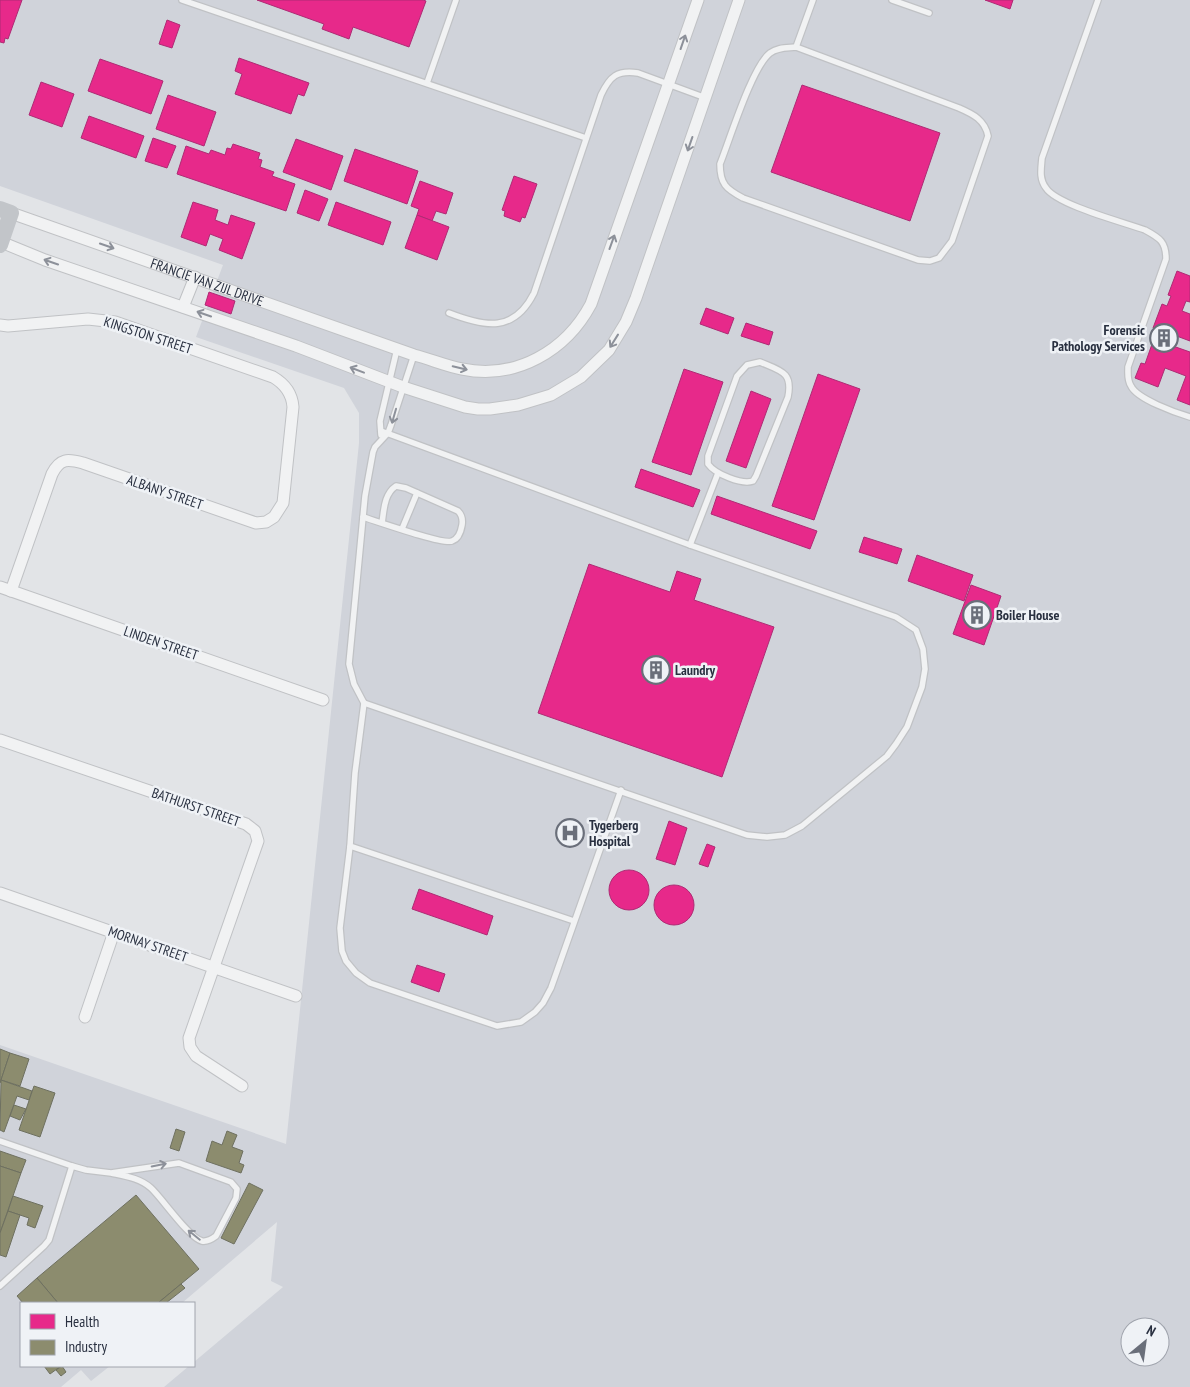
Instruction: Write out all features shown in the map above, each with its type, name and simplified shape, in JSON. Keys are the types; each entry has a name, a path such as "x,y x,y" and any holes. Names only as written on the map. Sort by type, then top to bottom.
{"street":[{"name":"FRANCIE VAN ZIJL DRIVE","path":"6,211 397,349 461,369 481,371 502,370 533,360 558,346 581,320 591,304 698,0"},
{"path":"6,211 0,243 296,346 403,387 465,407 490,409 518,405 551,395 581,377 609,350 626,322 740,0"},
{"path":"184,307 194,277"},
{"name":"KINGSTON STREET","path":"0,325 88,320 115,322 272,377 287,389"},
{"name":"ALBANY STREET","path":"12,591 52,474 56,466 64,461 73,460 83,463 256,524 266,522 274,517 283,503 285,492 293,407 287,389"},
{"name":"LINDEN STREET","path":"0,587 323,700"},
{"name":"BATHURST STREET","path":"0,740 246,824 255,831 258,841 214,967"},
{"name":"MORNAY STREET","path":"0,893 296,996"},
{"path":"85,1017 114,932"},
{"path":"214,967 192,1026 189,1038 190,1047 196,1056 242,1086"}],"lane":[{"path":"182,0 586,138"},
{"path":"427,83 456,0"},
{"path":"796,47 813,0"},
{"path":"892,0 929,13"},
{"path":"1098,0 1042,158 1040,174 1046,188 1058,200 1145,230 1158,236 1166,248 1166,259 1128,367 1128,378 1131,387 1139,395 1190,417"},
{"path":"796,47 959,108 976,117 986,128 988,136 952,241 939,258 930,261 918,260 743,198 732,192 724,184 720,175 720,164 757,70 771,53 779,48 796,47"},
{"path":"449,313 473,322 498,324 515,316 528,303 534,293 601,95 613,77 627,71 638,73 706,98"},
{"path":"381,442 380,421 397,349"},
{"path":"414,354 388,433 375,447 363,517 349,664 354,684 364,703 340,928 342,950 346,961 356,973 370,983 492,1025 521,1022 544,1003 551,988 621,790"},
{"path":"760,362 783,372 788,377 790,383 788,397 753,481 744,482 718,473 708,464 708,456 740,371 747,365 760,362"},
{"path":"364,703 747,835 785,836 816,817 887,756 907,727 922,687 925,669 923,649 916,630 896,617 381,431"},
{"path":"690,544 718,473"},
{"path":"363,517 382,523 448,543 456,539 462,528 463,521 462,515 458,511 396,486 392,488 386,498 382,523"},
{"path":"402,529 416,493"},
{"path":"350,846 574,922"},
{"path":"0,1141 86,1170 133,1178 150,1188 192,1235 201,1241 212,1239 216,1236 237,1193 234,1185 227,1180 179,1162 111,1173"},
{"path":"0,1286 49,1240 72,1166"}],"shaded area":[{"name":"Tygerberg Hospital","path":"0,0 1190,0 1190,1387 164,1387 188,1367 195,1367 195,1361 283,1287 271,1281 277,1222 183,1302 20,1302 20,1367 109,1367 91,1381 81,1370 61,1387 0,1387 0,1045 286,1144 359,443 359,413 344,388 196,337 223,265 0,186"}],"building: Health":[{"path":"0,0 22,0 8,39 5,38 4,43 0,42"},
{"path":"257,0 426,1 409,47 353,27 349,39 322,29 324,24"},
{"path":"985,0 1013,0 1010,9"},
{"path":"167,20 180,25 172,48 159,44"},
{"path":"239,58 309,83 304,96 298,94 291,114 235,94 242,74 235,71"},
{"path":"100,59 163,81 151,114 88,91"},
{"path":"41,82 74,94 62,127 29,115"},
{"path":"802,85 940,133 910,221 771,172"},
{"path":"168,95 216,112 204,146 156,129"},
{"path":"89,116 144,136 136,158 81,138"},
{"path":"153,138 176,146 167,168 145,161"},
{"path":"296,139 343,156 331,190 283,172"},
{"path":"233,144 260,153 258,159 262,160 260,167 274,172 272,176 295,184 286,211 177,174 186,146 209,154 211,150 225,155 227,148 231,149"},
{"path":"355,149 418,171 407,204 344,181"},
{"path":"514,176 537,184 525,218 522,217 520,222 504,216 505,211 502,210"},
{"path":"420,181 453,193 446,214 436,211 432,221 417,215 419,209 411,206"},
{"path":"305,190 328,199 319,221 297,213"},
{"path":"193,202 218,210 215,220 228,225 231,215 255,223 242,259 219,250 223,239 210,234 206,246 181,237"},
{"path":"336,202 391,222 383,245 328,225"},
{"path":"417,215 449,227 437,260 405,248"},
{"name":"Forensic Pathology Services","path":"1177,271 1190,276 1190,302 1186,301 1182,311 1190,314 1190,341 1174,335 1170,345 1190,352 1190,405 1177,400 1186,376 1165,368 1158,387 1135,378 1141,363 1145,364 1157,330 1153,328 1162,304 1167,306 1171,296 1168,295"},
{"path":"209,292 235,301 231,314 205,305"},
{"path":"706,308 734,318 728,334 700,324"},
{"path":"746,323 773,332 769,345 741,336"},
{"path":"684,369 723,382 691,475 652,462"},
{"path":"818,374 860,389 814,520 772,506"},
{"path":"751,391 771,399 746,468 726,461"},
{"path":"641,469 700,490 693,507 635,487"},
{"path":"717,496 817,531 810,549 711,514"},
{"path":"864,537 902,549 897,564 859,552"},
{"path":"917,555 973,575 964,601 908,581"},
{"name":"Laundry","path":"589,564 670,592 677,571 701,579 694,600 774,627 722,777 538,713"},
{"name":"Boiler House","path":"971,585 1001,596 984,645 953,634"},
{"path":"669,821 687,828 675,865 656,859"},
{"path":"707,844 715,847 708,867 699,864"},
{"path":"633,870 640,873 646,879 649,890 648,898 640,907 633,910 625,910 618,907 610,898 609,886 612,879 621,871"},
{"path":"678,885 685,888 691,894 694,905 693,913 685,922 678,925 670,925 663,922 655,913 654,901 657,894 666,886"},
{"path":"419,889 493,916 487,935 412,909"},
{"path":"417,965 445,974 439,992 411,982"}],"building: Industry":[{"path":"0,1049 10,1053 0,1083"},
{"path":"10,1053 29,1059 20,1086 1,1080"},
{"path":"1,1080 32,1091 29,1100 17,1096 4,1132 0,1130"},
{"path":"34,1086 55,1093 40,1137 19,1130"},
{"path":"14,1105 26,1109 20,1120 10,1116"},
{"path":"176,1129 185,1132 179,1151 170,1148"},
{"path":"227,1131 237,1135 232,1147 243,1151 239,1163 244,1165 241,1173 206,1161 212,1141 222,1145"},
{"path":"0,1151 26,1160 21,1173 0,1166"},
{"path":"0,1166 21,1173 0,1233"},
{"path":"249,1183 263,1190 234,1244 221,1238"},
{"path":"136,1195 199,1269 159,1302 57,1302 37,1278"},
{"path":"13,1196 43,1206 35,1228 27,1225 29,1218 8,1211"},
{"path":"8,1211 20,1215 6,1257 0,1255 0,1233"},
{"path":"37,1278 57,1302 22,1302 17,1296"},
{"path":"181,1284 185,1288 167,1302 159,1302"},
{"path":"45,1367 60,1367 50,1374"},
{"path":"63,1367 66,1372 61,1376 56,1370"}],"place":[{"name":"Forensic Pathology Services","path":"1164,338"},
{"name":"Boiler House","path":"977,615"},
{"name":"Laundry","path":"656,670"},
{"name":"Tygerberg Hospital","path":"570,833"}]}
